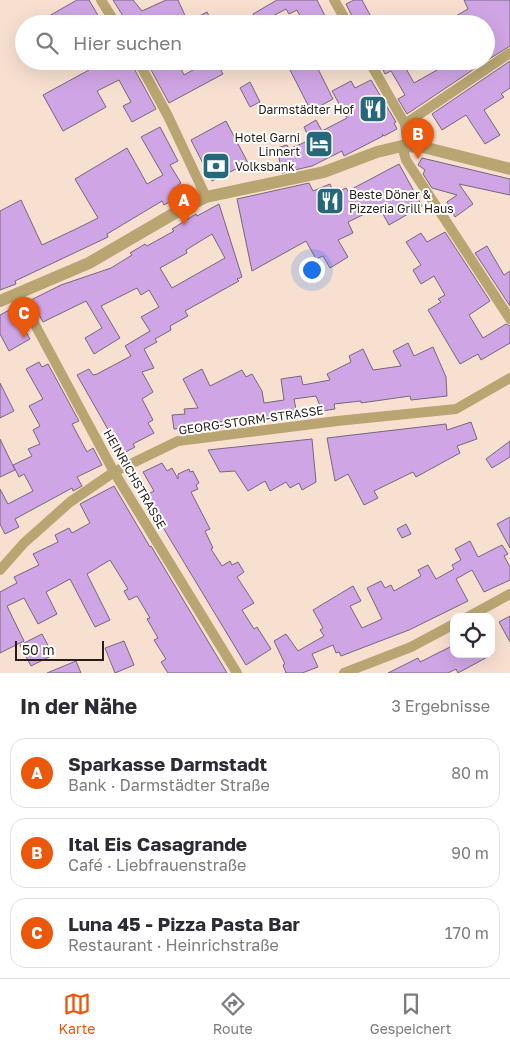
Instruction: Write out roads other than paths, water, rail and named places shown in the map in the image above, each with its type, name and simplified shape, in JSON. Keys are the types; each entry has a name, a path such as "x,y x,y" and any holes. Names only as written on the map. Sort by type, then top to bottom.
{"street":[{"path":"101,0 110,15"},
{"path":"334,0 343,15"},
{"path":"495,63 510,53"},
{"path":"143,70 172,122 206,197"},
{"path":"374,70 405,124 406,160 510,319"},
{"path":"405,124 485,70"},
{"path":"0,300 88,263 206,197 324,172 377,152 405,146 431,149 510,169"},
{"name":"HEINRICHSTRASSE","path":"18,293 114,472 237,673"},
{"name":"GEORG-STORM-STRASSE","path":"0,570 24,543 70,502 114,472 178,441 337,421 456,409 510,378"},
{"path":"475,613 510,594"},
{"path":"344,673 411,647 450,626"}],"place":[{"name":"Darmstädter Hof","path":"373,109"},
{"name":"Hotel Garni Linnert","path":"319,144"},
{"name":"Ital Eis Casagrande","path":"418,159"},
{"name":"Volksbank","path":"216,166"},
{"name":"Beste Döner & Pizzeria Grill Haus","path":"330,201"},
{"name":"Sparkasse Darmstadt","path":"184,225"},
{"name":"Luna 45 - Pizza Pasta Bar","path":"24,338"}]}
